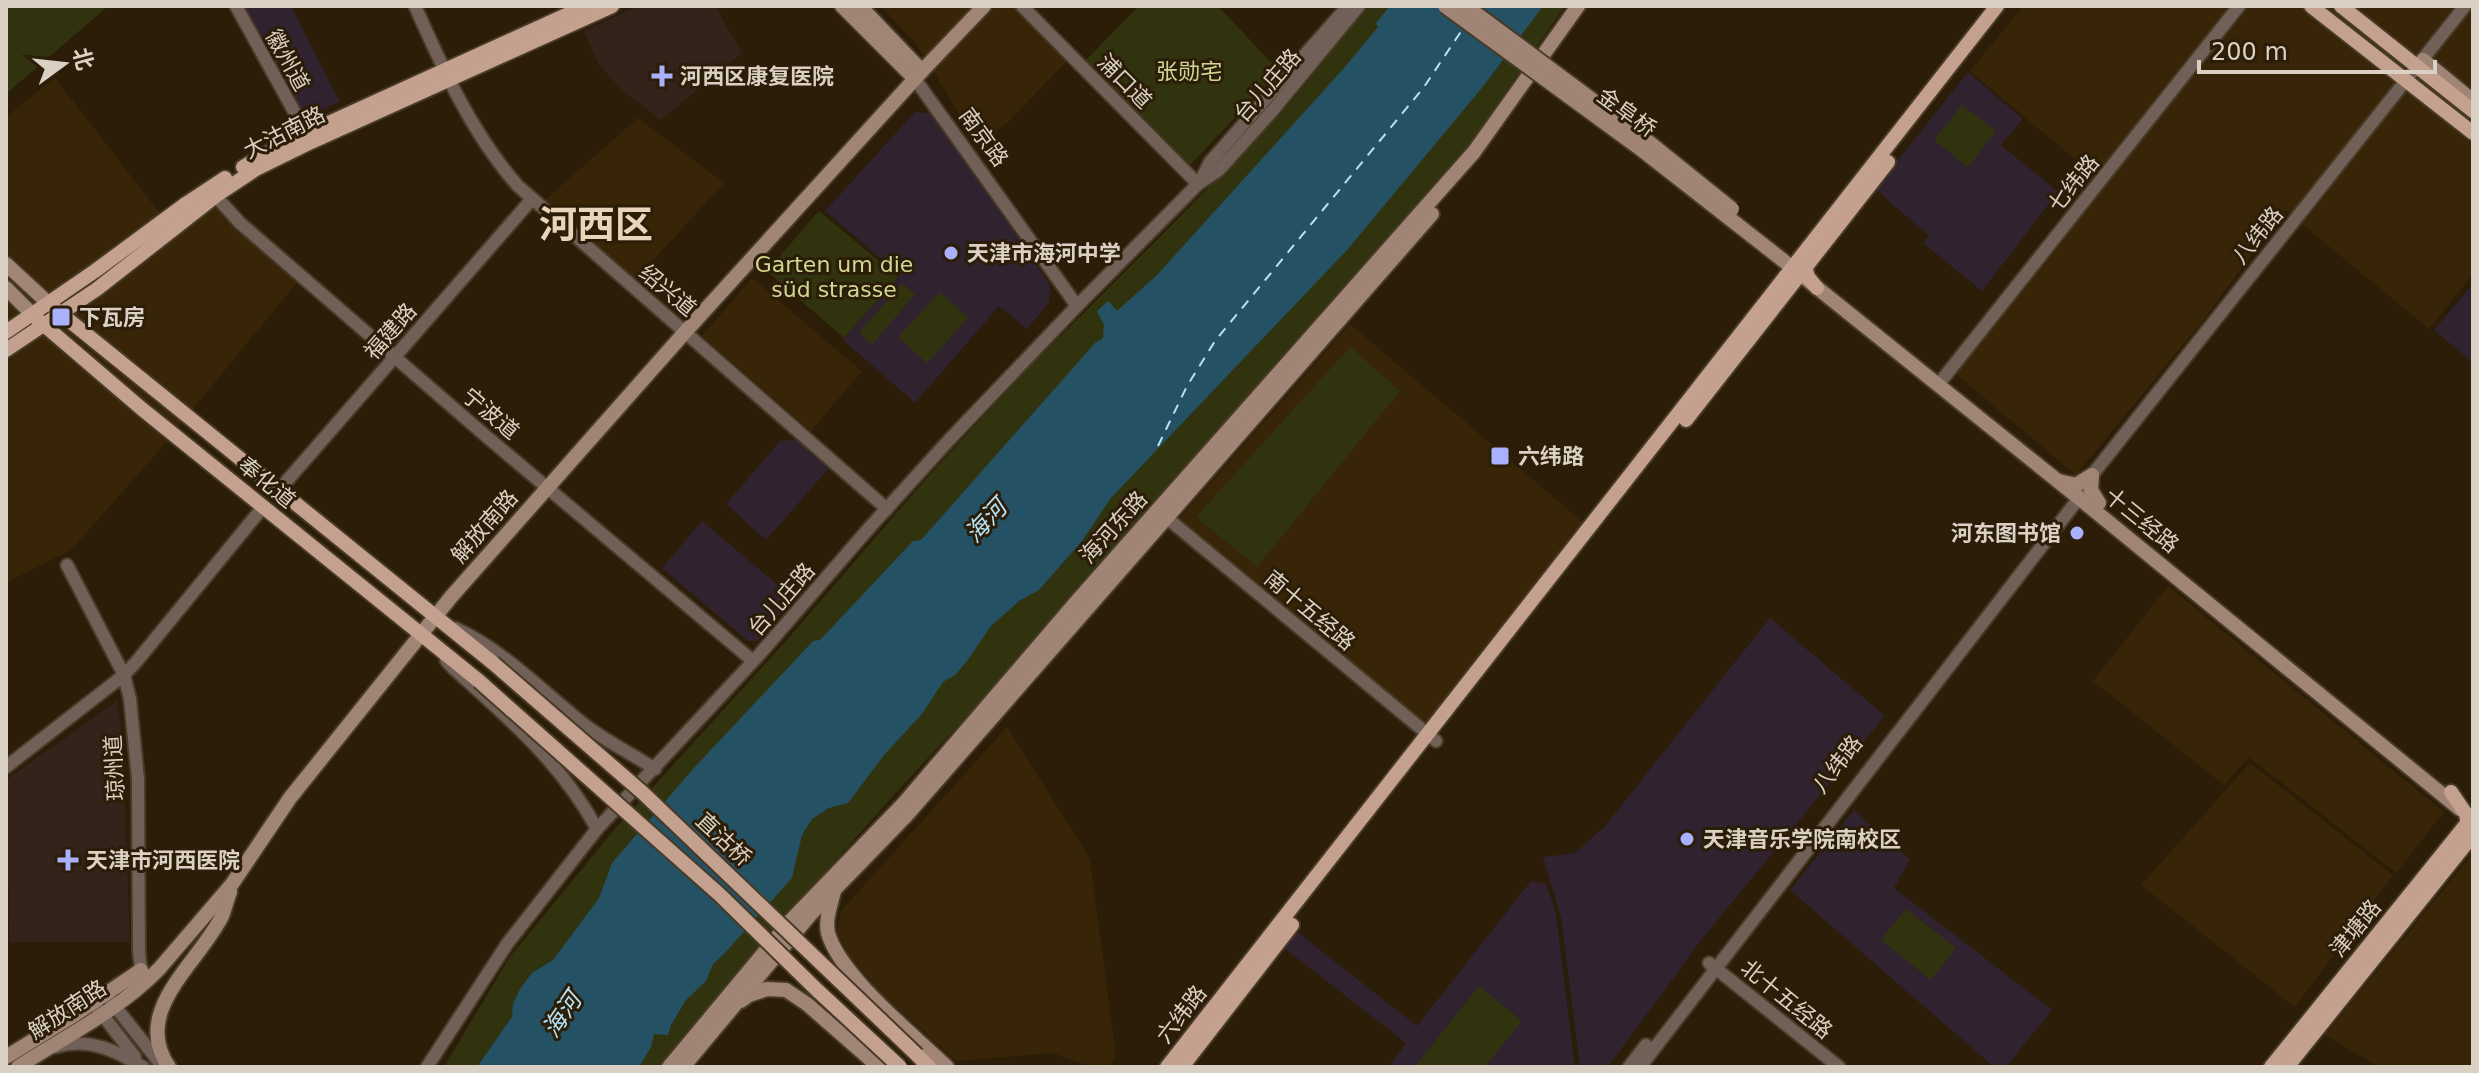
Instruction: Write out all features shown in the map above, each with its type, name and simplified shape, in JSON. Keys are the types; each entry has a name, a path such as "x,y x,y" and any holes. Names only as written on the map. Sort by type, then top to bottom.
{"main road":[{"name":"大沽南路","path":"6,350 37,319 47,302 212,192 586,6"},
{"name":"大沽南路","path":"6,332 37,319 60,314 97,289 253,160 306,133 612,6"},
{"name":"南京路","path":"842,6 918,75"},
{"name":"南京路","path":"860,6 918,75"},
{"name":"解放南路","path":"18,1067 48,1049 144,976 206,917 290,798 435,615 686,331 984,6"},
{"name":"金阜桥","path":"1445,6 1796,264"},
{"name":"金阜桥","path":"1466,6 1645,139 1796,264"},
{"name":"海河东路","path":"683,1067 810,915 906,816 1474,152 1578,6"},
{"name":"海河东路","path":"669,1067 792,919 904,803 1489,149 1588,6"},
{"path":"1796,264 1997,6"},
{"name":"六纬路","path":"1182,1067 1796,264 2009,6"},
{"path":"2311,6 2473,133"},
{"path":"2341,6 2473,101"},
{"path":"2420,63 2473,111"},
{"path":"1796,264 1798,252 1811,244"},
{"path":"6,264 47,302"},
{"name":"十三经路","path":"1796,264 1817,288 2077,491 2449,795"},
{"name":"十三经路","path":"1796,264 2059,481 2099,503 2449,795"},
{"path":"6,288 37,319"},
{"name":"奉化道","path":"47,302 493,663"},
{"name":"奉化道","path":"37,319 479,681"},
{"path":"2077,491 2092,475"},
{"path":"2092,475 2091,490 2099,503"},
{"path":"382,602 391,603 399,598 399,589 394,583"},
{"name":"直沽桥","path":"493,663 643,793 929,1067"},
{"name":"直沽桥","path":"479,681 720,895 900,1067"},
{"name":"六纬路","path":"1167,1067 1432,738"},
{"path":"2449,795 2458,818 2468,825"},
{"path":"2449,795 2468,825"},
{"name":"津塘路","path":"2271,1067 2468,825"},
{"name":"津塘路","path":"2287,1067 2468,825"},
{"path":"169,1067 158,1043 158,1017 171,991 221,917 232,884"},
{"path":"834,890 827,931 835,950 852,975 947,1067"},
{"path":"731,1008 758,991 786,990 807,1004 879,1067"},
{"name":"解放南路","path":"6,1057 104,1005"}],"street":[{"name":"徽州道","path":"236,6 306,133"},
{"name":"绍兴道","path":"415,6 488,149 502,168 532,199 887,509"},
{"name":"绍兴道","path":"422,6 448,73"},
{"name":"浦口道","path":"1022,6 1198,184"},
{"name":"台儿庄路","path":"1198,184 1210,162 1348,6"},
{"name":"台儿庄路","path":"427,1067 507,944 597,829 753,661 949,440 1198,184 1219,170 1359,6"},
{"name":"七纬路","path":"1940,382 2239,6"},
{"name":"八纬路","path":"2092,475 2465,6"},
{"name":"南京路","path":"918,75 1077,306"},
{"name":"宁波道","path":"212,192 240,223 753,661"},
{"name":"福建路","path":"279,490 532,199"},
{"name":"八纬路","path":"1629,1067 1712,965 2077,491"},
{"path":"6,767 124,675 263,507"},
{"name":"南十五经路","path":"1162,514 1432,738"},
{"name":"琼州道","path":"67,565 124,675 134,721 144,976"},
{"path":"448,625 475,637 584,724 655,769"},
{"path":"435,644 452,667 538,746 581,799 597,829"},
{"name":"八纬路","path":"1640,1067 1712,965"},
{"name":"北十五经路","path":"1712,965 1839,1067"},
{"path":"104,1005 144,1067"},
{"path":"104,1005 163,1067"},
{"path":"48,1049 67,1044 95,1045 118,1052 144,1067"}],"shaded area":[{"path":"240,6 291,6 340,102 302,118"},
{"name":"河西区康复医院","path":"638,6 715,6 742,53 661,120 621,89 598,63 584,31"},
{"path":"881,6 1014,6 1069,59 1007,123 978,144 915,42"},
{"path":"2023,6 2473,6 2473,274 2429,329 2285,210 2201,323 2076,475 1956,374 2100,180 1970,71"},
{"path":"1968,72 2023,119 2001,145 2058,192 1982,291 1923,243 1929,236 1875,189"},
{"name":"下瓦房","path":"55,78 162,216 200,187 299,280 156,454 71,550 6,583 6,117"},
{"name":"天津市海河中学","path":"915,112 931,113 1050,286 1049,303 1027,329 999,306 915,403 843,340 900,275 825,211"},
{"path":"638,118 724,183 634,281 546,199"},
{"path":"752,278 862,371 811,431 702,336"},
{"path":"2473,284 2473,363 2434,330"},
{"path":"1350,324 1584,523 1428,723 1179,519"},
{"path":"798,439 830,467 766,540 726,504 780,441"},
{"path":"702,521 793,598 758,641 748,641 662,568"},
{"path":"2168,586 2444,812 2396,873 2249,757 2224,785 2093,681"},
{"name":"天津音乐学院南校区","path":"1770,618 1885,716 1702,939 1608,1067 1580,1067 1561,917 1543,857 1575,853 1605,826"},
{"name":"天津市河西医院","path":"117,701 122,734 130,942 9,942 7,779"},
{"path":"1007,727 1090,859 1116,1057 1109,1067 1093,1067 1053,1053 956,1061 882,994 850,957 837,932 840,912"},
{"path":"2250,763 2393,875 2295,1007 2141,885"},
{"path":"1854,810 1910,860 1894,888 2052,1010 2006,1067 1994,1067 1790,890"},
{"path":"2473,853 2473,1067 2379,1067 2325,1035"},
{"path":"1531,881 1546,884 1556,913 1575,1067 1389,1067 1406,1043 1283,947 1296,931 1417,1026"}],"green space":[{"path":"6,6 108,6 6,94"},
{"name":"张勋宅","path":"1139,6 1218,6 1279,71 1190,165 1085,61"},
{"path":"1368,6 1565,6 1467,148 994,688 824,874 660,1067 444,1067 509,958 614,830 1020,376 1290,103"},
{"path":"1962,105 1996,131 1968,167 1934,140"},
{"name":"Garten um die süd strasse","path":"819,211 898,277 844,338 767,271"},
{"path":"902,283 915,294 872,345 859,333"},
{"path":"940,292 968,318 927,363 898,337"},
{"path":"1350,347 1400,391 1257,567 1196,517"},
{"path":"1906,909 1956,948 1931,980 1881,940"},
{"path":"1479,986 1522,1021 1485,1067 1415,1067"}],"water":[{"name":"海河","path":"1390,6 1543,6 1485,84 1348,249 1111,498 1082,541 1039,590 1019,601 991,626 967,661 955,675 943,682 922,714 884,755 848,803 829,808 812,819 802,835 792,878 713,964 706,981 686,1000 668,1035 654,1034 651,1047 639,1067 477,1067 512,1017 513,1004 520,989 532,973 553,960 599,898 612,863 693,769 813,641 820,640 913,541 921,540 1095,343 1103,338 1104,325 1097,311 1108,301 1117,311 1157,275 1344,68 1378,27 1376,23"}],"ferry route":[{"path":"1158,446 1187,386 1215,341 1424,87 1464,27"}],"place":[{"name":"河西区康复医院","path":"662,76"},
{"name":"天津市海河中学","path":"951,253"},
{"name":"下瓦房","path":"61,317"},
{"name":"六纬路","path":"1500,456"},
{"name":"河东图书馆","path":"2077,533"},
{"name":"天津音乐学院南校区","path":"1687,839"},
{"name":"天津市河西医院","path":"68,860"}],"district":[{"name":"河西区","path":"596,225"}]}
